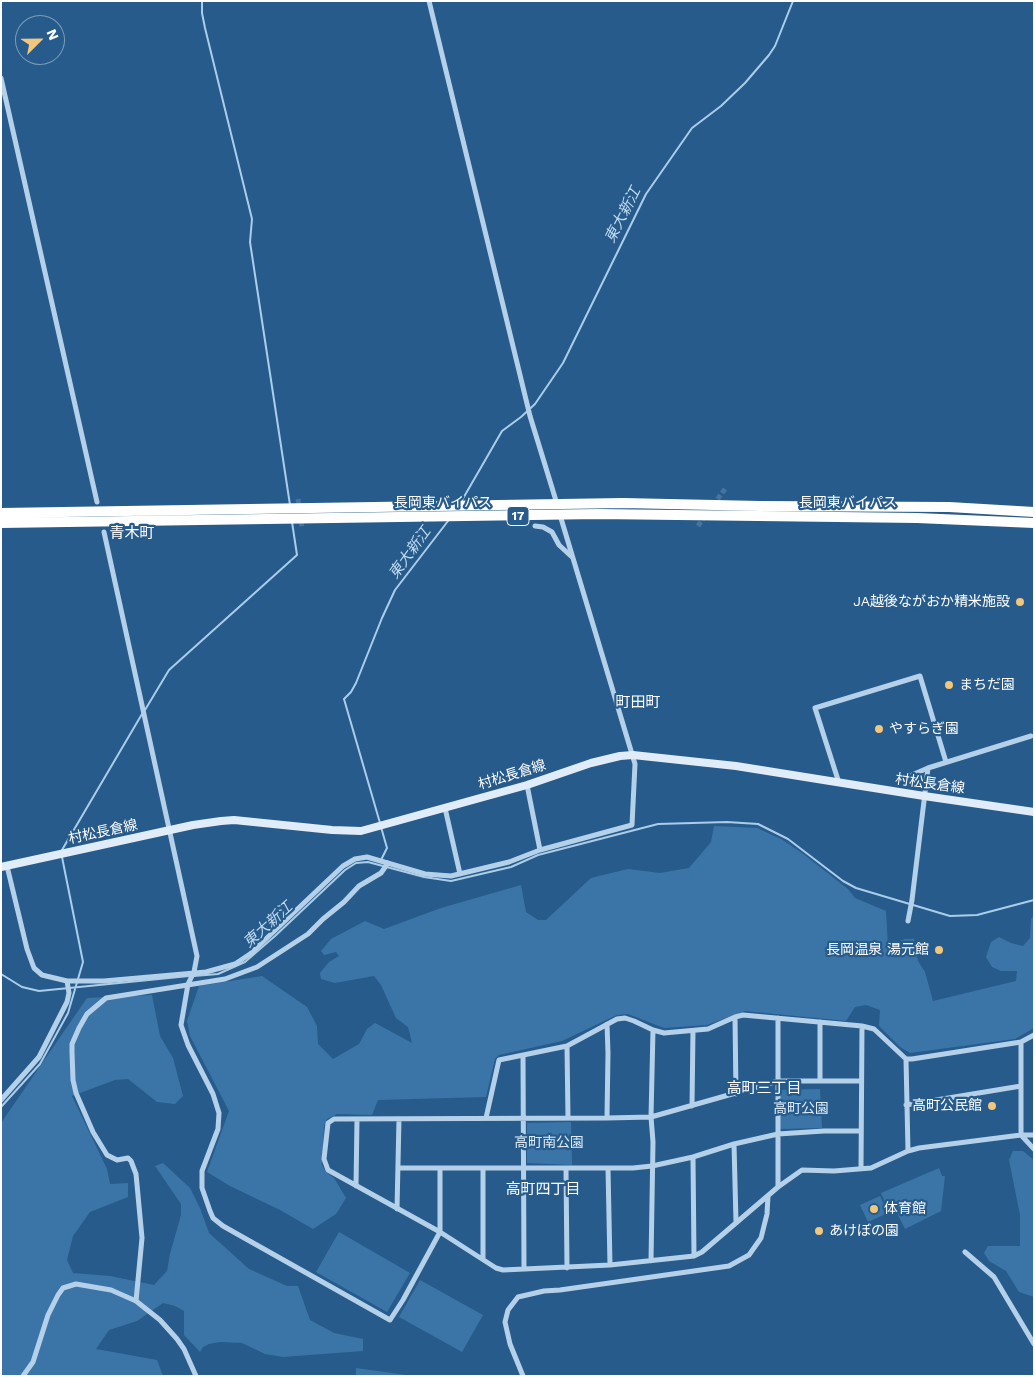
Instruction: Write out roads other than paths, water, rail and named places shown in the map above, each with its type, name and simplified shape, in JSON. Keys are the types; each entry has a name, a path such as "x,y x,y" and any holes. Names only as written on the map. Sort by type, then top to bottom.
{"highway":[{"name":"長岡東バイパス","path":"1,513 623,503 993,508 1034,512"},
{"path":"993,508 1034,507"},
{"name":"長岡東バイパス","path":"1,523 560,514 962,518 1034,523"}],"main road":[{"name":"村松長倉線","path":"4,867 170,830 234,820 332,830 361,831 527,785 591,763 633,755 736,766 1034,812"}],"street":[{"path":"4,867 28,955 34,968 42,975 67,981 104,981 218,970 243,959 350,860 368,857 425,874 443,876 460,874 509,862 540,850 632,825 635,773 633,755 530,416 429,1"},
{"path":"1,78 97,502"},
{"path":"535,526 548,529 555,536 559,545 573,557"},
{"path":"104,532 197,956 194,972 188,984 181,1025 188,1045 213,1094 219,1113 218,1129 204,1164 201,1179 213,1218 390,1320 440,1232 440,1168"},
{"path":"839,783 815,708 920,676 946,762"},
{"path":"898,781 928,768 1031,736"},
{"path":"908,921 928,768"},
{"path":"527,785 540,850"},
{"path":"445,808 460,874"},
{"path":"136,1300 142,1238 136,1174 128,1158 116,1160 107,1155 93,1132 76,1093 73,1080 72,1044 87,1014 106,998 225,979 257,967 308,934 359,886 381,873 388,863"},
{"path":"1,1100 39,1057 67,1002 67,981"},
{"path":"486,1118 499,1060 567,1046 617,1019 625,1018 664,1033 708,1029 743,1015 862,1026 874,1029 906,1059 1021,1042 1034,1036"},
{"path":"735,1017 736,1094"},
{"path":"778,1018 778,1186"},
{"path":"820,1022 820,1081"},
{"path":"607,1024 607,1118"},
{"path":"861,1169 862,1026"},
{"path":"651,1261 653,1030"},
{"path":"692,1031 692,1106"},
{"path":"1021,1042 1021,1134 1034,1149"},
{"path":"567,1046 568,1118"},
{"path":"523,1055 524,1269"},
{"path":"906,1059 908,1151"},
{"path":"862,1081 778,1081 651,1116 607,1118 334,1119 328,1123 324,1150 326,1165 328,1170 397,1210 440,1232 496,1268 567,1268 694,1256 702,1252 778,1186 802,1170 834,1171 871,1168 908,1151 1021,1134 1034,1134"},
{"path":"906,1105 1021,1086"},
{"path":"356,1186 357,1119"},
{"path":"397,1210 399,1119"},
{"path":"398,1168 566,1169 652,1166 778,1134 861,1131"},
{"path":"734,1144 736,1222"},
{"path":"693,1157 694,1256"},
{"path":"482,1259 483,1168"},
{"path":"608,1168 610,1265"},
{"path":"566,1169 567,1268"},
{"path":"523,1376 510,1344 506,1322 508,1310 518,1297 544,1291 729,1266 749,1255 761,1238 767,1214 768,1196"},
{"path":"964,1252 994,1277 1034,1344"},
{"path":"23,1376 33,1362 48,1315 63,1288 76,1284 111,1290 136,1300 160,1320 184,1349 196,1376"}],"waterway":[{"path":"202,1 205,28 252,219 250,242 290,505"},
{"name":"東大新江","path":"461,502 502,431 535,404 563,363 646,194 692,128 721,106 745,83 769,55 775,46 793,1"},
{"name":"東大新江","path":"380,823 344,699 356,683 395,590 448,521"},
{"path":"145,710 169,670 297,555 292,522"},
{"path":"62,850 142,714"},
{"path":"194,976 218,974 245,962 345,870 356,863 368,862 424,877 451,881 511,867 538,855 658,824 727,822 758,824 788,839 843,881 856,888 950,916 977,915 1034,900"},
{"name":"東大新江","path":"381,827 387,848 381,860"},
{"path":"1,1107 40,1064 68,1013 83,962 62,857"},
{"name":"東大新江","path":"1,974 22,987 39,991 189,976"}],"tunnel":[{"path":"713,505 725,489"},
{"path":"298,499 302,528"},
{"path":"698,526 705,516"}],"place":[{"name":"JA越後ながおか精米施設","path":"1020,602"},
{"name":"まちだ園","path":"949,685"},
{"name":"やすらぎ園","path":"879,729"},
{"name":"長岡温泉 湯元館","path":"939,950"},
{"name":"高町公民館","path":"992,1106"},
{"name":"体育館","path":"874,1209"},
{"name":"あけぼの園","path":"819,1231"}],"district":[{"name":"青木町","path":"132,534"},
{"name":"町田町","path":"638,703"},
{"name":"高町三丁目","path":"764,1089"},
{"name":"高町四丁目","path":"543,1190"}],"park label":[{"name":"高町公園","path":"801,1109"},
{"name":"高町南公園","path":"549,1143"}]}
